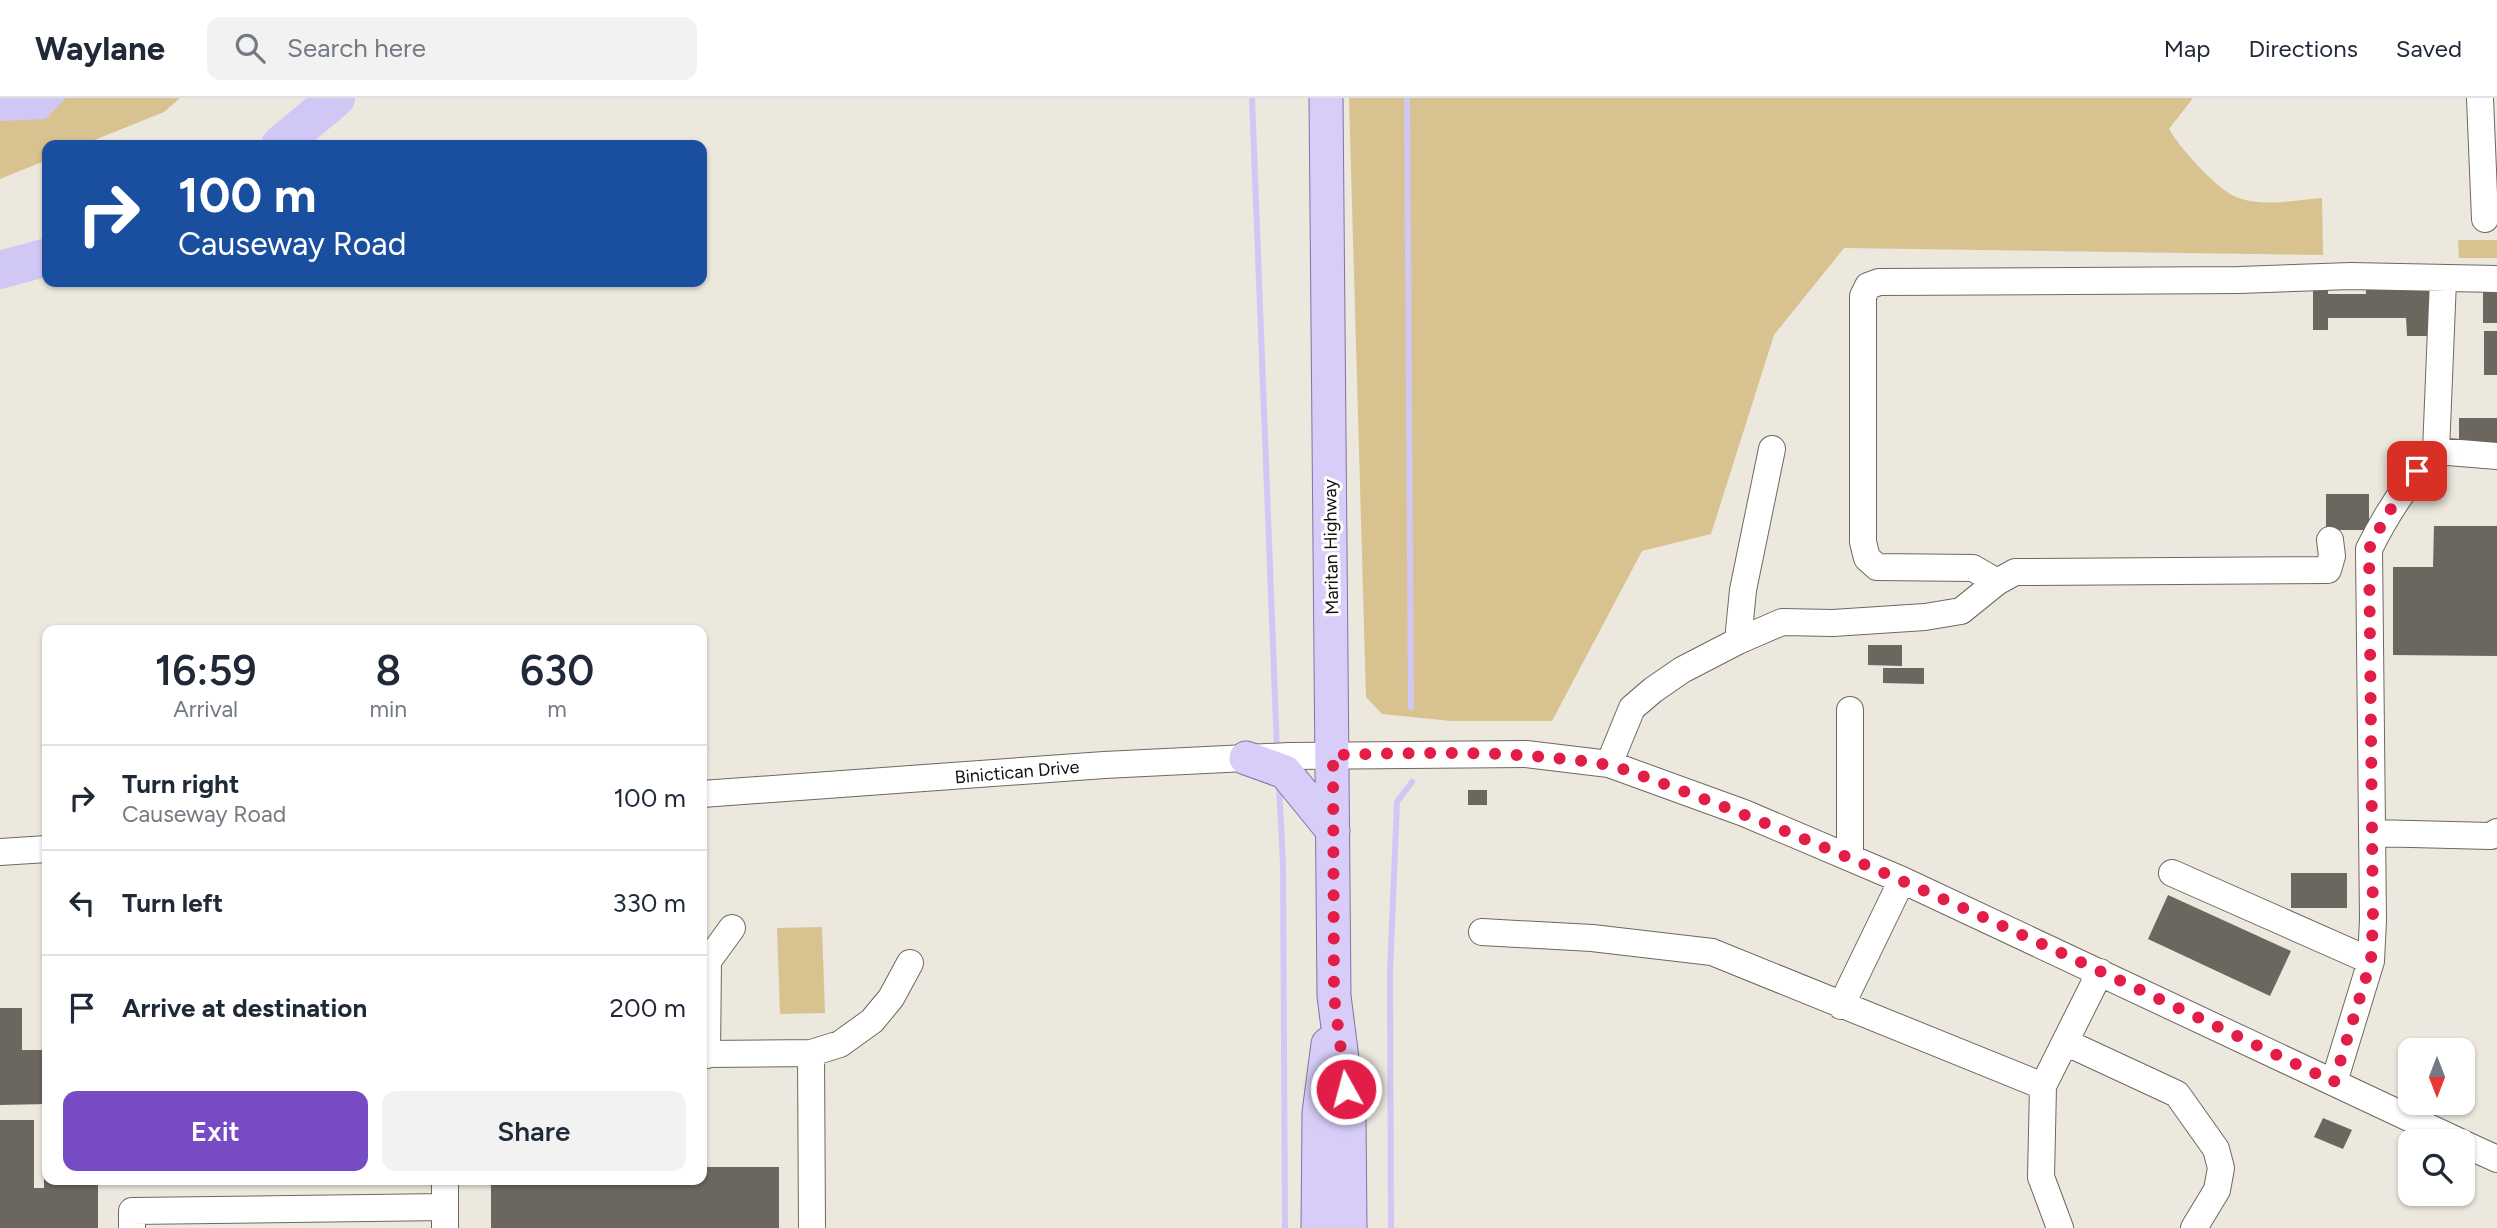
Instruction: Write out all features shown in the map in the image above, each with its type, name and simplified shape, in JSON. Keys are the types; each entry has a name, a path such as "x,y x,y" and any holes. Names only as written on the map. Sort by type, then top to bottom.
{"main road":[{"name":"Maritan Highway","path":"1326,98 1334,996 1349,1113 1350,1228"},
{"path":"1246,758 1285,772 1333,831"},
{"name":"Maritan Highway","path":"1318,1228 1319,1113 1334,996"}],"street":[{"path":"2480,98 2485,219"},
{"path":"1997,582 1973,568 1877,567 1867,558 1863,542 1863,296 1868,286 1879,282 2351,276 2497,279"},
{"path":"2334,1082 2371,961 2369,549 2386,516 2417,471 2436,451 2443,279"},
{"path":"1738,641 1743,590 1772,449"},
{"path":"2436,451 2497,456"},
{"path":"1609,764 1632,708 1653,690 1682,670 1782,622 1833,623 1925,617 1961,611 1997,582 2015,572 2328,570 2332,556 2330,540"},
{"path":"1850,709 1850,858"},
{"name":"Binictican Drive","path":"707,794 1104,765 1333,755 1526,754 1609,764 1744,813 1902,880 2433,1129"},
{"path":"2372,833 2491,836 2497,832"},
{"path":"0,852 42,849"},
{"path":"2172,873 2371,961"},
{"path":"1841,1006 1902,880"},
{"path":"707,984 708,961 732,928"},
{"path":"1482,932 1592,938 1712,952 2043,1086"},
{"path":"707,1054 811,1053 840,1044 872,1021 891,998 911,963"},
{"path":"2060,1228 2041,1177 2043,1086 2100,972"},
{"path":"2065,1042 2177,1094 2216,1149 2221,1168 2217,1190 2194,1228"},
{"path":"811,1053 812,1228"},
{"name":"Binictican Drive","path":"2475,1149 2497,1159"},
{"path":"132,1228 132,1211 220,1219 445,1218 445,1185"}],"shaded area":[{"path":"0,98 180,98 164,112 94,140 42,140 42,162 0,179"},
{"path":"0,98 66,98 46,119 0,121"},
{"path":"1349,98 2193,98 2169,129 2181,146 2208,176 2226,191 2244,200 2266,202 2322,198 2323,255 1844,248 1774,335 1711,534 1642,551 1552,721 1451,721 1382,714 1366,697"},
{"path":"2458,240 2497,240 2497,258 2459,258"},
{"path":"822,927 825,1013 780,1014 777,928"}],"building":[{"path":"2365,281 2436,281 2437,336 2407,336 2406,318 2328,318 2328,330 2313,330 2313,290 2328,290 2328,294 2366,294"},
{"path":"2483,282 2497,282 2497,323 2483,323"},
{"path":"2484,331 2497,331 2497,375 2484,375"},
{"path":"2459,418 2497,418 2497,447 2459,447"},
{"path":"2326,494 2369,494 2369,530 2326,530"},
{"path":"2434,526 2497,526 2497,656 2393,655 2393,567 2433,567"},
{"path":"1868,645 1902,645 1902,666 1868,665"},
{"path":"1883,668 1924,668 1924,684 1883,683"},
{"path":"1468,790 1487,790 1487,805 1468,805"},
{"path":"2291,873 2347,873 2347,908 2291,908"},
{"path":"2168,895 2291,951 2270,996 2148,939"},
{"path":"0,1008 22,1008 22,1050 42,1050 42,1104 0,1105"},
{"path":"2323,1118 2352,1130 2343,1149 2314,1137"},
{"path":"0,1120 34,1120 34,1188 44,1188 44,1185 98,1185 98,1228 0,1228"},
{"path":"707,1167 779,1167 779,1228 491,1228 491,1185 707,1185"}],"waterway":[{"path":"286,140 336,98"},
{"path":"1252,98 1277,750"},
{"path":"1407,98 1411,707"},
{"path":"0,270 42,258"},
{"path":"1391,1228 1390,973 1397,802 1412,782"},
{"path":"1279,786 1283,863 1285,1228"}],"route":[{"path":"1346,1089 1334,996 1333,755 1406,753 1526,754 1609,764 1626,770 1744,813 1902,880 2334,1082 2371,961 2373,920 2369,549 2386,516 2417,471"}]}
